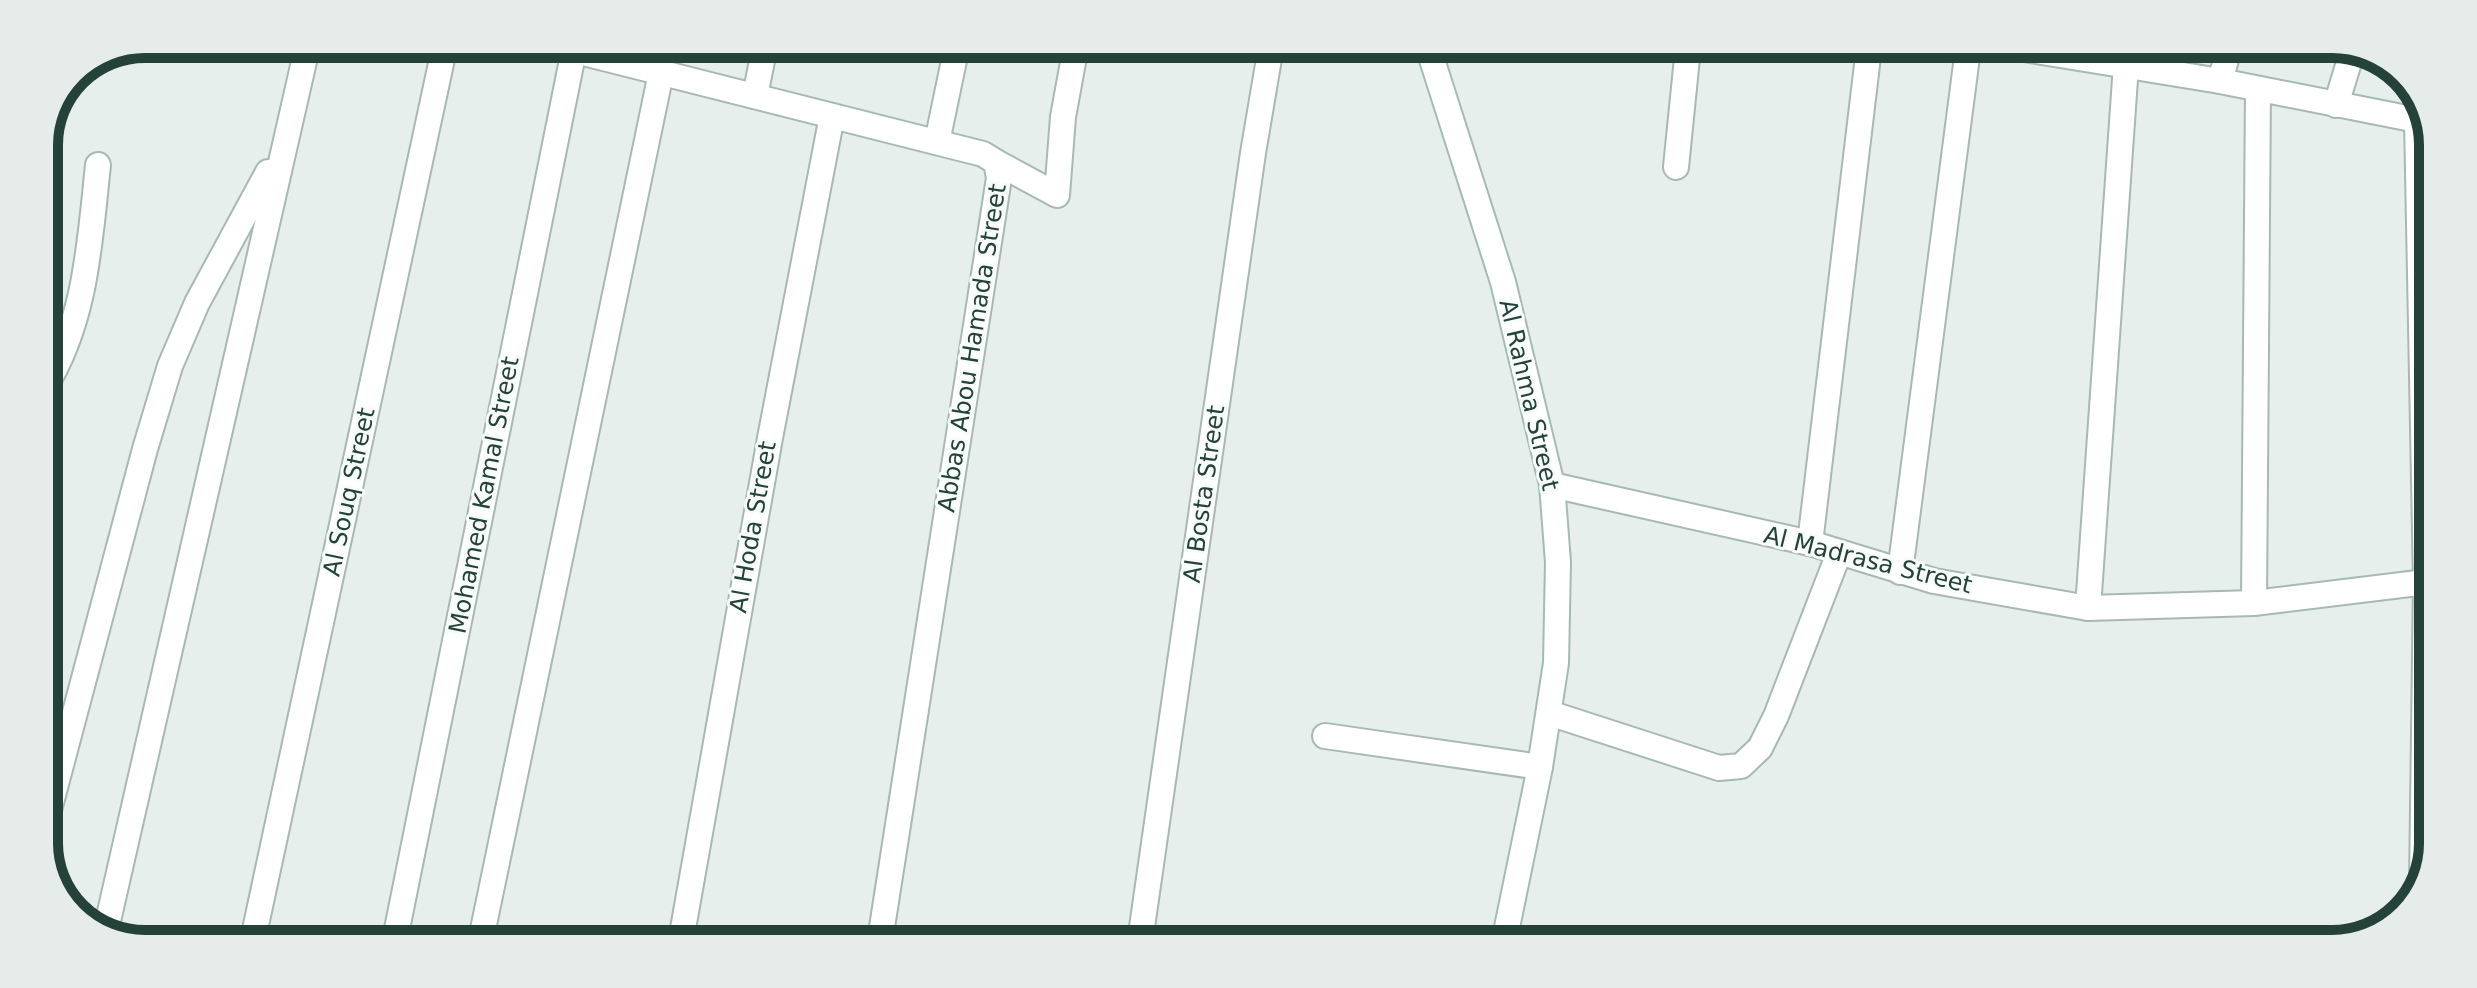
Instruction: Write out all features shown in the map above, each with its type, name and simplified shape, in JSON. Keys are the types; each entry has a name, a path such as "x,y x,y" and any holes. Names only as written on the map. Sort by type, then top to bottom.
{"street":[{"path":"108,921 304,58"},
{"name":"Al Souq Street","path":"255,930 442,58"},
{"name":"Mohamed Kamal Street","path":"397,930 565,58"},
{"name":"Abbas Abou Hamada Street","path":"607,58 983,154 996,162 999,178 882,930"},
{"path":"755,96 763,58"},
{"path":"937,142 954,58"},
{"path":"996,162 1057,195 1063,117 1074,58"},
{"name":"Al Bosta Street","path":"1142,930 1269,58"},
{"name":"Al Rahma Street","path":"1432,58 1503,282 1552,485 1558,562 1556,663 1540,767 1506,930"},
{"path":"1676,167 1687,58"},
{"path":"1810,543 1868,58"},
{"path":"1900,572 1967,58"},
{"path":"2081,58 2220,81 2336,105 2413,115"},
{"path":"2220,81 2226,58"},
{"path":"2336,105 2350,60"},
{"path":"2088,608 2126,65"},
{"path":"483,930 661,73"},
{"path":"2254,603 2258,89"},
{"path":"58,776 170,366 208,281 264,182 291,110"},
{"name":"Al Hoda Street","path":"683,930 764,469 832,116"},
{"path":"58,363 79,302 89,248 98,165"},
{"name":"Al Madrasa Street","path":"1552,485 1810,543 1934,581 2088,608 2254,603 2419,583"},
{"path":"1549,713 1719,768 1741,766 1760,748 1776,716 1839,553"},
{"path":"1325,736 1540,767"}]}
